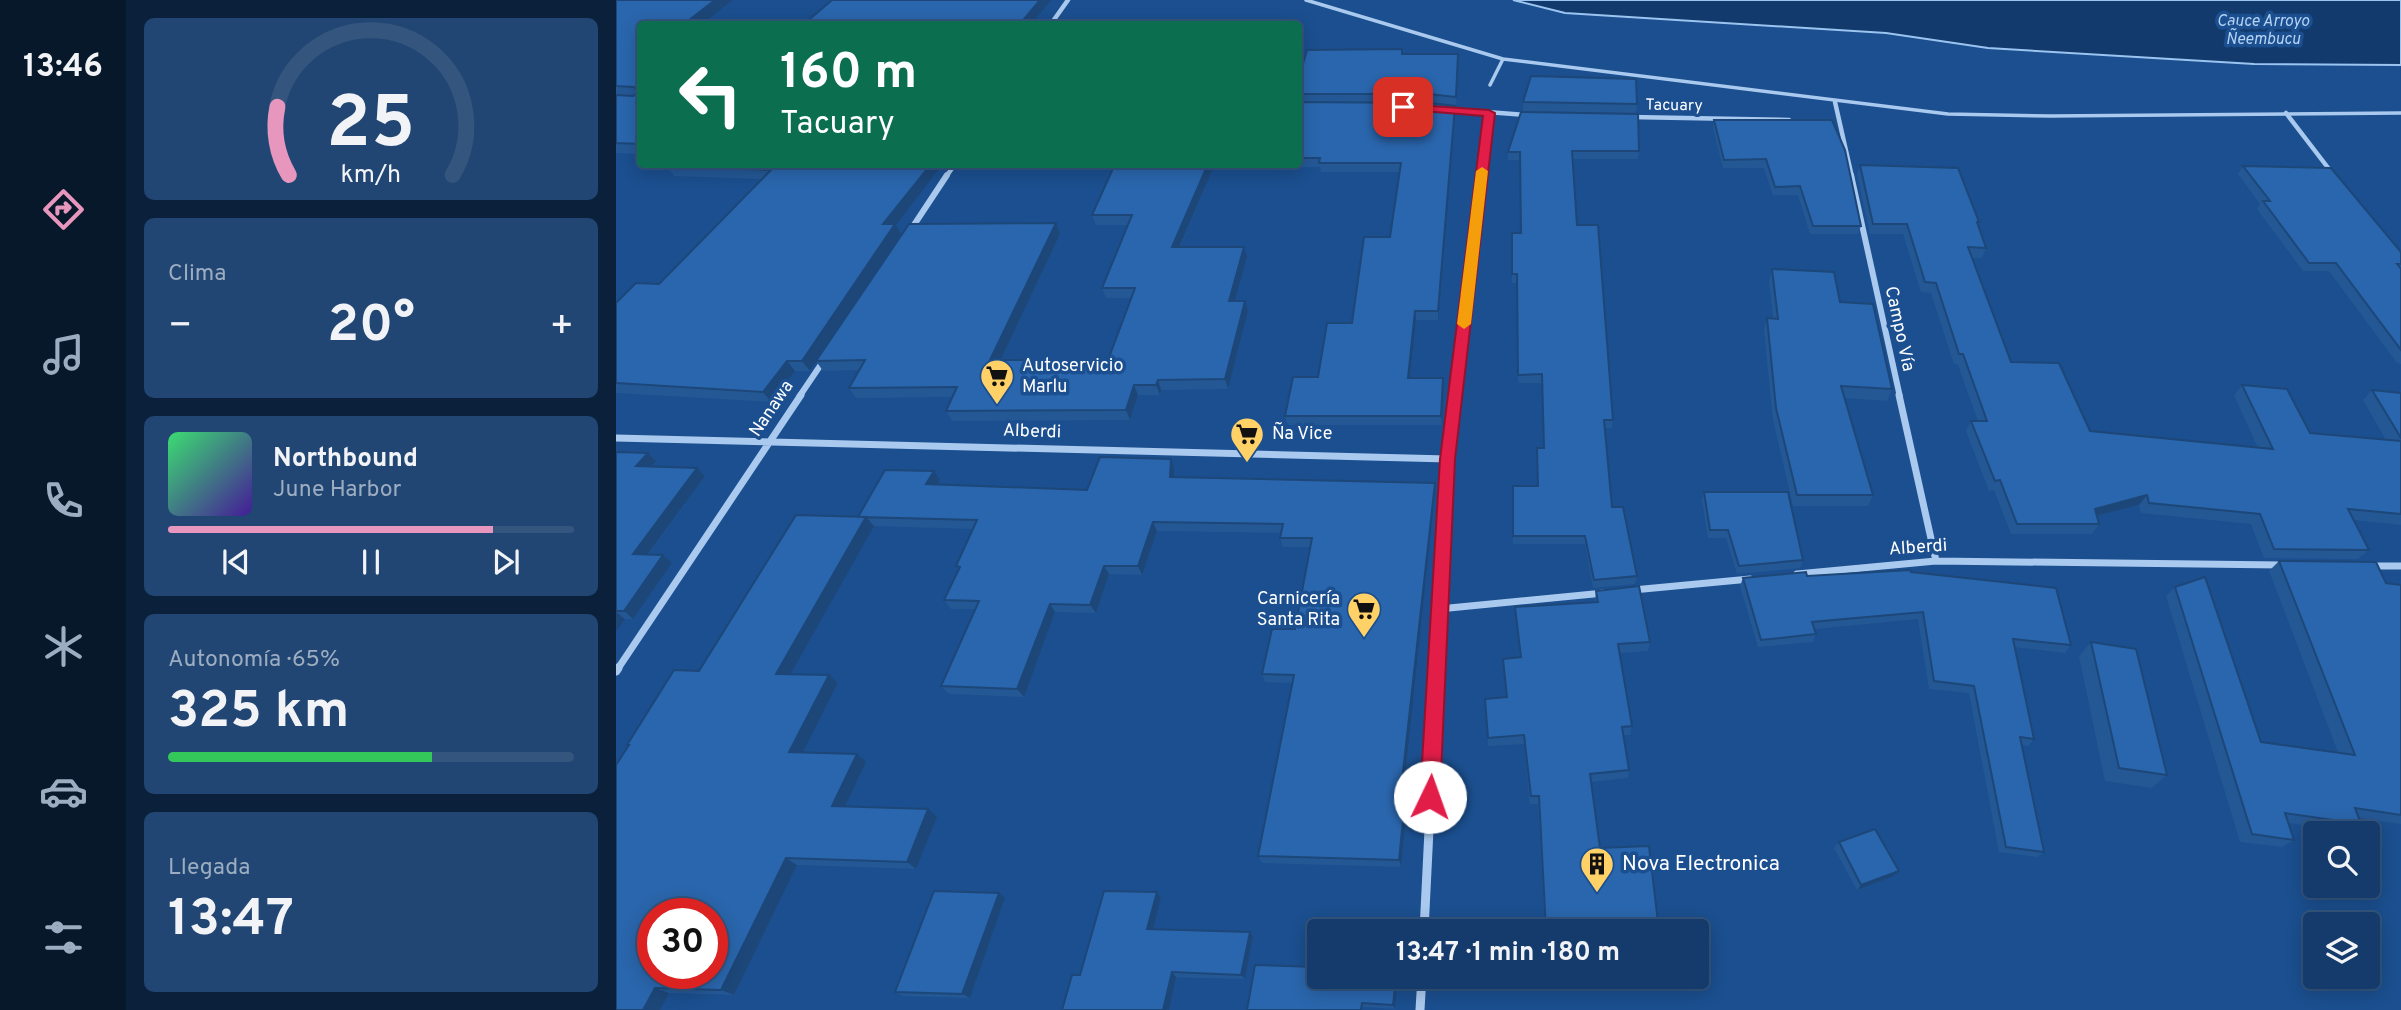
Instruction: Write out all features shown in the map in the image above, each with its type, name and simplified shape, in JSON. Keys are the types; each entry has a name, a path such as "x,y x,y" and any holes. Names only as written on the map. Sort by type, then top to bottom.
{"street":[{"path":"1053,21 1068,0"},
{"name":"Campo Vía","path":"1835,102 1936,561"},
{"path":"1441,108 1540,115"},
{"path":"1425,919 1448,459 1489,113"},
{"path":"2286,113 2335,177"},
{"name":"Tacuary","path":"1622,117 1798,120"},
{"path":"1826,121 1839,121"},
{"path":"909,233 952,168"},
{"name":"Nanawa","path":"616,671 832,349"},
{"name":"Alberdi","path":"616,438 1448,459"},
{"name":"Alberdi","path":"1784,576 1936,561 2291,565"},
{"path":"2360,566 2401,566"},
{"path":"1439,609 1756,578"},
{"path":"1420,1010 1421,989"}],"lane":[{"path":"1306,0 1503,59 1948,114 2051,116 2401,113"},
{"path":"1490,85 1503,59"}],"water":[{"name":"Cauce Arroyo Ñeembucu","path":"1513,0 2401,0 2401,65 2254,64 1988,48 1886,33 1565,13"}],"building":[{"path":"616,0 715,0 688,21 637,21 637,91 634,87 616,86"},
{"path":"832,0 1040,0 1022,21 808,21"},
{"path":"1402,49 1402,54 1458,54 1456,97 1428,94 1302,94 1302,67 1307,50"},
{"path":"1531,76 1636,79 1637,104 1523,102"},
{"path":"637,93 637,144 616,143 616,95 633,96"},
{"path":"1302,102 1428,103 1455,106 1438,311 1415,311 1408,378 1443,378 1441,416 1285,416 1293,377 1318,377 1327,323 1352,323 1364,237 1390,237 1401,163 1319,163 1320,158 1302,158"},
{"path":"1521,112 1638,114 1639,151 1572,151 1577,225 1598,225 1613,420 1604,420 1612,507 1623,507 1637,576 1594,580 1585,536 1513,536 1513,486 1538,486 1537,448 1544,448 1542,374 1518,375 1517,274 1512,274 1512,233 1521,233 1520,152 1508,152"},
{"path":"1714,120 1832,120 1845,150 1861,226 1813,226 1800,186 1775,187 1766,159 1724,160"},
{"path":"1860,165 1958,168 1986,248 1968,247 2011,362 2059,363 2090,431 2273,449 2242,385 2287,389 2310,433 2401,441 2401,514 2348,509 2369,550 2274,549 2260,514 2149,503 2147,495 2095,509 2099,524 2017,524 2000,480 1995,481 1971,421 1987,421 1963,354 1959,354 1936,283 1925,282 1907,224 1873,224"},
{"path":"2243,166 2331,168 2401,252 2401,264 2397,264 2401,269 2401,350 2336,263 2309,263 2263,201 2270,201"},
{"path":"719,168 928,168 883,224 895,224 802,361 787,361 763,392 616,383 616,303 636,283 659,284 771,170"},
{"path":"1113,168 1206,168 1172,247 1244,247 1229,301 1245,301 1225,379 1158,380 1156,385 1134,385 1126,410 946,411 957,387 849,388 865,360 816,361 909,224 1056,223 990,360 1108,360 1135,288 1102,288 1132,215 1092,215"},
{"path":"1772,269 1834,272 1840,302 1873,304 1892,389 1841,386 1873,495 1797,495 1776,408 1767,318 1778,319"},
{"path":"2372,390 2401,393 2401,438"},
{"path":"616,452 648,453 636,466 697,468 633,554 663,555 624,611 616,611"},
{"path":"1100,457 1171,459 1170,477 1435,483 1401,790 1406,790 1399,860 1258,856 1294,675 1262,674 1272,629 1295,629 1312,538 1280,538 1283,524 1153,522 1138,566 1104,566 1090,605 1050,604 1017,689 941,686 979,601 944,600 960,567 956,566 977,520 858,517 885,470 934,471 926,484 1087,490"},
{"path":"1704,492 1788,492 1803,560 1739,566 1728,530 1710,530"},
{"path":"796,515 866,517 776,674 829,675 789,752 857,754 832,806 928,809 907,862 786,858 728,976 728,898 637,898 637,989 654,989 643,1010 616,1010 616,765 674,670 699,671"},
{"path":"2279,561 2376,562 2386,583 2401,585 2401,815 2355,808 2360,821 2340,821 2285,813 2294,840 2252,834 2175,587 2205,577 2261,742 2355,755"},
{"path":"1910,570 2056,588 2071,645 2013,639 2034,739 2020,737 2044,852 2006,847 1974,686 1934,681 1923,612 1812,622 1816,634 1761,640 1743,578 1806,572 1807,576"},
{"path":"1639,586 1650,642 1618,644 1632,726 1622,727 1629,770 1590,774 1600,848 1649,846 1658,919 1545,919 1539,796 1531,796 1524,735 1488,738 1485,699 1507,697 1503,659 1521,657 1515,607 1598,602 1596,591"},
{"path":"2091,642 2136,649 2167,775 2119,768"},
{"path":"1875,829 1899,871 1861,885 1839,842"},
{"path":"934,891 999,893 962,994 895,992"},
{"path":"1104,891 1157,892 1147,929 1250,932 1241,975 1172,972 1163,1010 1062,1010 1072,975 1080,975"},
{"path":"1255,965 1307,967 1307,989 1395,989 1393,1005 1362,1003 1361,1010 1247,1010"}],"slow traffic":[{"path":"1464,324 1482,171"}],"place":[{"name":"Autoservicio Marlu","path":"997,406"},
{"name":"Ña Vice","path":"1247,464"},
{"name":"Carnicería Santa Rita","path":"1364,639"},
{"name":"Nova Electronica","path":"1597,894"}],"route":[{"path":"1403,107 1489,113 1448,459 1430,797"}]}
